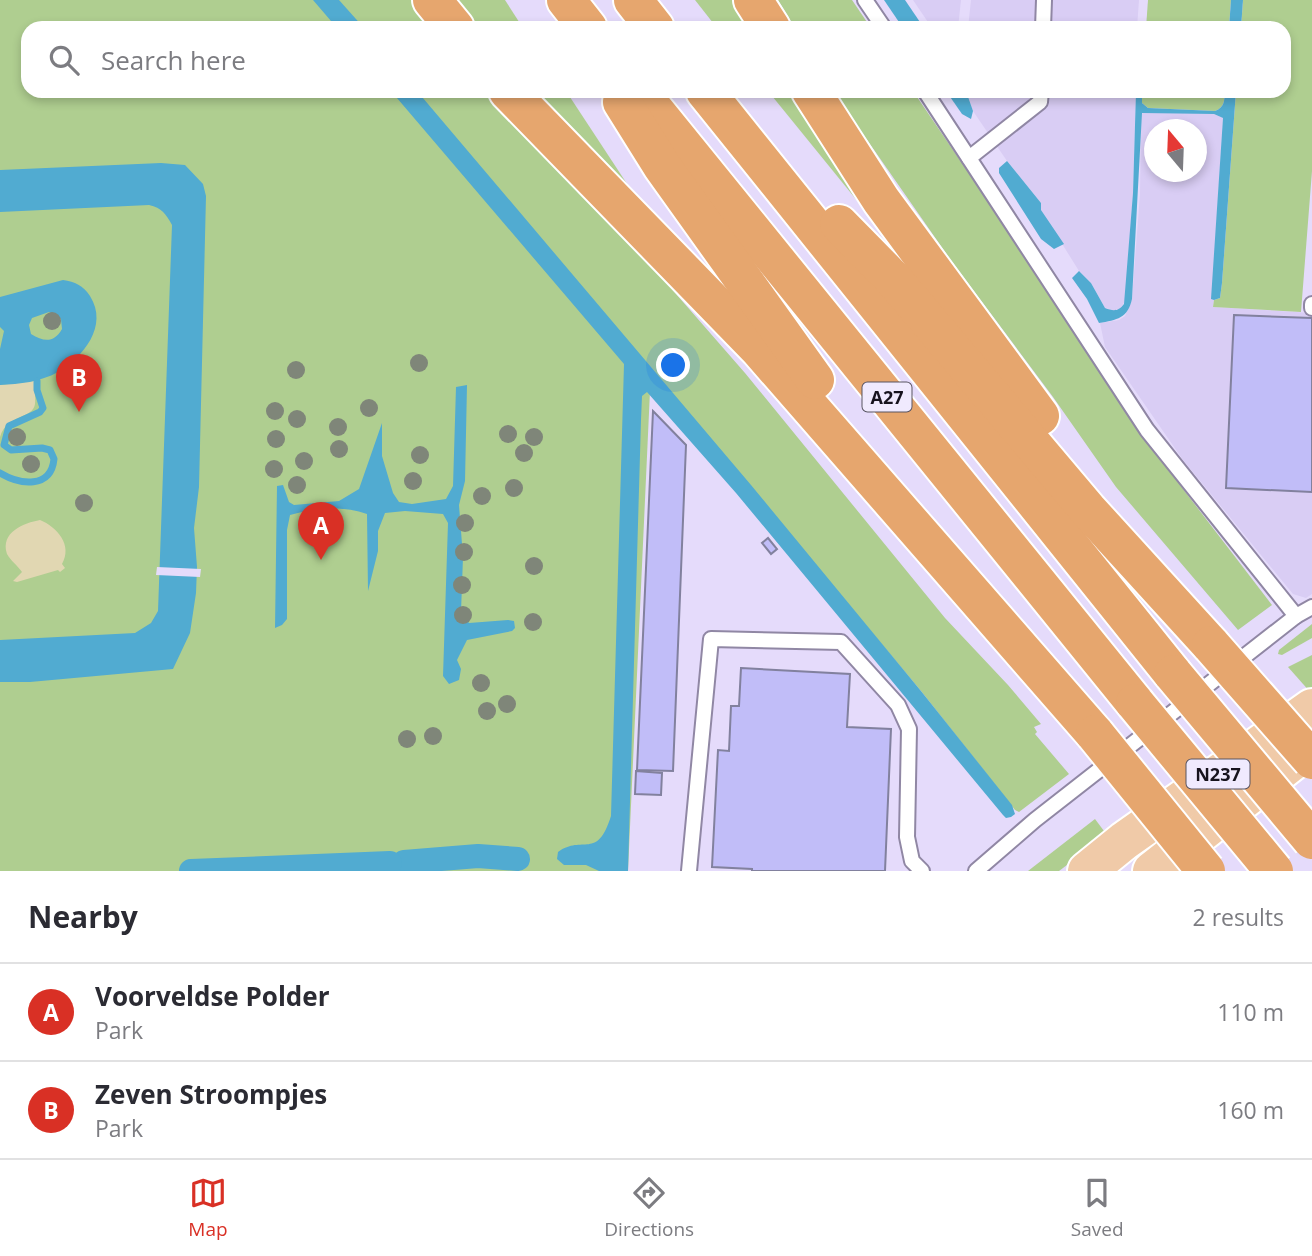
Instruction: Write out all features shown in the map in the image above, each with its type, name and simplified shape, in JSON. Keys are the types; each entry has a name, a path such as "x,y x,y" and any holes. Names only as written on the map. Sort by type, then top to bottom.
{"highway":[{"path":"432,0 449,21"},
{"path":"560,0 573,21"},
{"path":"566,0 583,21"},
{"path":"633,0 650,21"},
{"path":"753,0 766,21"},
{"name":"A27","path":"515,98 759,349 939,552 1095,734 1206,871"},
{"name":"A27","path":"620,98 662,166 939,552"},
{"name":"A27","path":"645,98 1274,871"},
{"name":"A27","path":"713,98 1173,674 1312,840"},
{"name":"A27","path":"714,98 894,279 1088,510 1312,760"},
{"name":"A27","path":"815,98 881,200 1211,645"}],"main road":[{"name":"N237","path":"1087,871 1124,841 1312,708"},
{"name":"N237","path":"1152,871 1312,746"}],"lane":[{"path":"866,0 880,21"},
{"path":"1043,21 1044,0"},
{"path":"930,98 1147,430 1296,615"},
{"path":"969,158 1040,102 1040,98"},
{"path":"976,871 1035,820 1296,615 1312,607"},
{"path":"689,871 711,639 841,642 898,705 909,729 907,837 913,868"}],"shaded area":[{"path":"913,0 961,0 959,21 927,21"},
{"path":"971,0 1139,0 1138,21 969,21"},
{"path":"968,98 1136,98 1133,193 1125,301 1121,308 1114,311 1105,308 1041,210 1041,203 1007,161 973,111"},
{"path":"1147,111 1214,114 1223,118 1213,307 1312,313 1312,594 1306,598 1293,594 1183,460 1105,347 1100,323 1119,320 1125,316 1132,299 1140,194 1141,114"}],"green space":[{"path":"0,0 417,0 436,21 21,21 21,98 505,98 745,373 945,618 1041,724 1034,727 1037,732 1035,734 1069,774 1019,812 1015,810 921,691 651,369 628,871 0,871"},
{"path":"452,0 505,0 518,21 471,21"},
{"path":"695,0 744,0 758,21 712,21"},
{"path":"778,0 852,0 866,21 791,21"},
{"path":"1148,0 1231,0 1230,21 1146,21"},
{"path":"1243,0 1312,0 1312,171 1301,312 1213,307 1214,300 1220,298 1222,283 1235,98 1291,98 1291,21 1242,21"},
{"path":"539,98 571,98 658,231"},
{"path":"774,98 805,98 885,235"},
{"path":"838,98 918,98 1183,489 1272,605 1238,630 1116,487 950,259"},
{"path":"1142,98 1224,98 1222,106 1215,111 1148,108 1142,103"},
{"path":"1312,624 1312,638 1282,655 1278,654 1279,650"},
{"path":"1312,655 1312,692 1311,693 1288,667"},
{"path":"1095,819 1107,835 1059,871 1028,871"}],"sand":[{"path":"34,381 33,409 8,424 0,437 0,385"},
{"path":"40,520 52,527 62,538 66,550 62,564 65,568 60,572 58,570 13,581 22,572 7,554 7,540 10,534 21,526"}],"water":[{"path":"313,0 339,0 358,21 331,21"},
{"path":"884,0 905,0 919,21 898,21"},
{"path":"1231,0 1243,0 1242,21 1230,21"},
{"path":"397,98 423,98 751,485 921,691 1012,805 1015,814 1006,818 1003,815 736,493 647,392 642,396 641,420 628,871 599,871 586,865 564,865 557,859 558,852 567,847 595,842 606,830 611,816 624,364"},
{"path":"951,98 968,98 973,111 971,119 962,114"},
{"path":"1136,98 1142,98 1142,103 1148,108 1215,111 1222,106 1224,98 1235,98 1220,298 1211,299 1223,118 1214,114 1142,113 1132,299 1128,310 1121,317 1099,323 1072,278 1079,271 1091,283 1105,308 1115,310 1124,304 1133,193"},
{"path":"1007,161 1041,203 1041,210 1064,244 1054,249 1041,239 999,173 999,168"},
{"path":"161,163 185,165 203,184 206,196 199,487 194,528 197,567 190,633 173,669 30,682 0,682 0,640 135,633 151,623 158,611 172,225 163,212 149,205 0,212 0,170"},
{"path":"63,280 75,283 87,292 95,307 95,329 84,349 58,372 30,382 0,385 0,349 4,331 0,327 0,297","holes":["49,312 61,319 62,329 56,337 44,340 31,334 29,325 32,318"]},
{"path":"467,385 465,481 459,505 463,557 461,612 469,623 508,620 514,621 515,628 512,631 467,640 457,660 461,669 459,680 449,684 443,676 448,523 443,514 405,511 385,513 378,531 378,551 368,591 367,514 328,508 290,515 287,530 287,619 275,628 277,486 283,485 289,502 294,505 339,501 359,489 382,423 382,456 393,493 399,502 412,504 446,499 453,486 456,387"}],"pier":[{"path":"157,567 201,569 200,577 156,575"},
{"path":"1310,824 1312,856 1293,871 1254,868"}],"building":[{"path":"1234,315 1312,318 1312,492 1226,488"},
{"path":"653,411 686,445 673,771 637,770"},
{"path":"768,538 777,549 771,554 762,543"},
{"path":"741,668 850,674 847,727 891,729 885,871 752,871 712,867 718,750 729,751 731,706 739,706"},
{"path":"636,771 662,773 661,795 635,794"}],"waterway":[{"path":"0,473 16,480 33,482 47,476 52,469 54,459 50,450 11,450 4,445 9,426 40,412 43,408 37,381"},
{"path":"404,862 478,856 518,859"},
{"path":"191,871 390,863"}],"place":[{"name":"Zeven Stroompjes","path":"79,412"},
{"name":"Voorveldse Polder","path":"321,560"}]}
